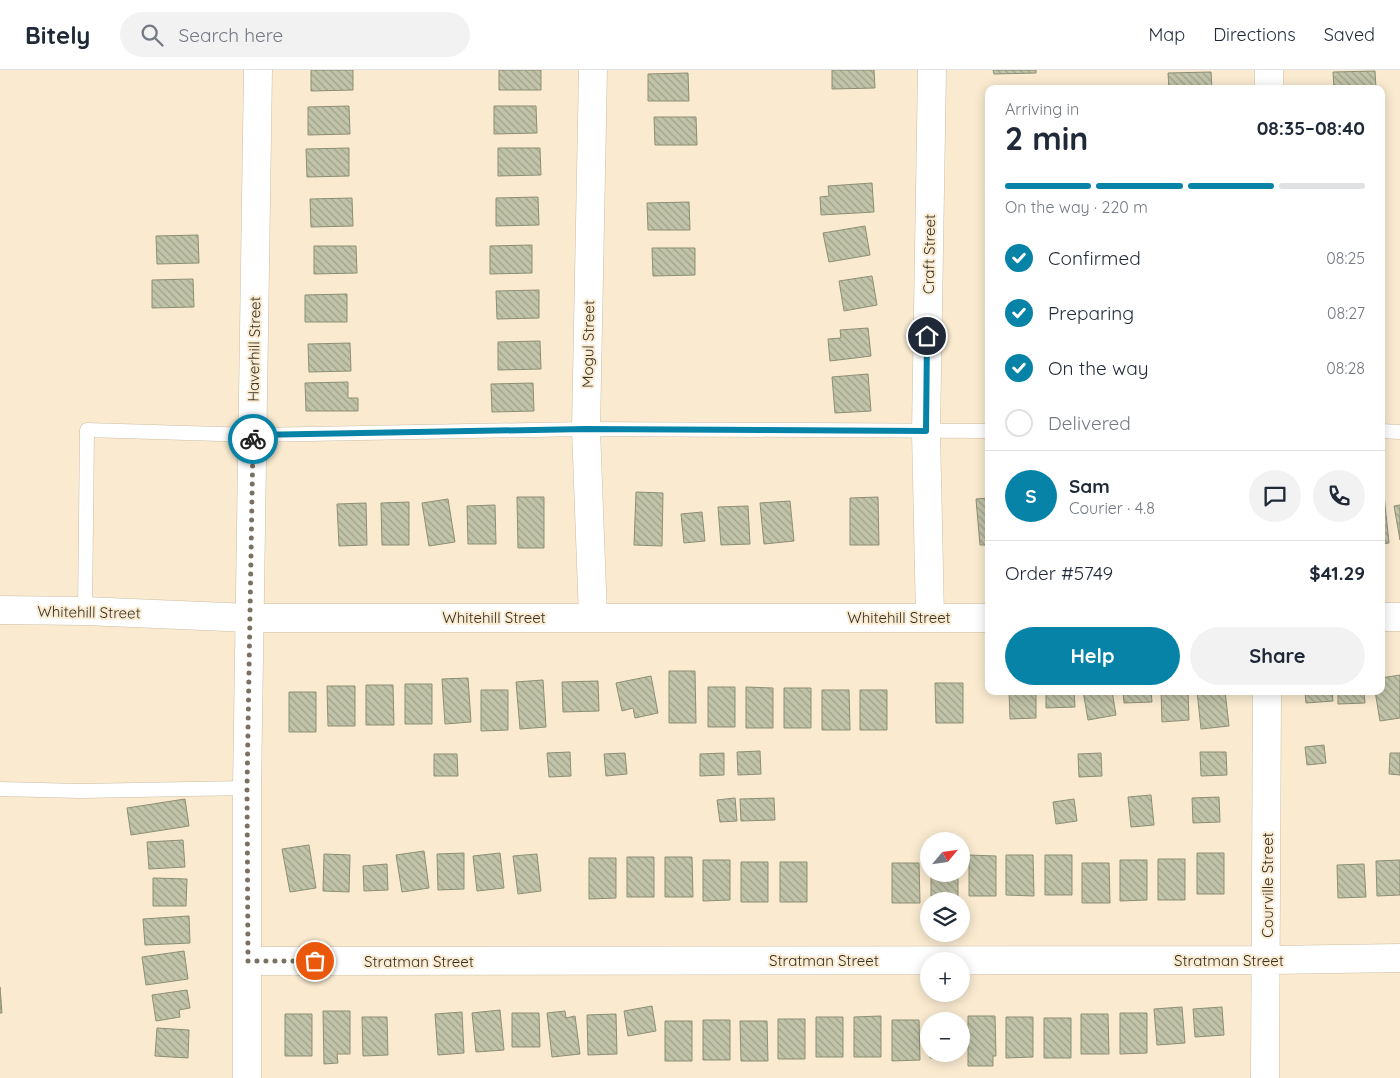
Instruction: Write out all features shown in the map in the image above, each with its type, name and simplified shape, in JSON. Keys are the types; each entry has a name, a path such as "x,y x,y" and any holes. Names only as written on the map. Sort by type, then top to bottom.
{"street":[{"name":"Haverhill Street","path":"248,1078 247,788 258,70"},
{"name":"Mogul Street","path":"592,617 586,429 594,70"},
{"name":"Craft Street","path":"930,618 926,431 932,70"},
{"path":"1269,70 1269,85"},
{"name":"Whitehill Street","path":"0,610 84,611 250,618 985,618"},
{"path":"1385,617 1400,617"},
{"name":"Courville Street","path":"1266,1078 1267,695"},
{"name":"Stratman Street","path":"248,961 1266,960 1400,958"}],"lane":[{"path":"84,611 87,430 253,435 586,429 985,431"},
{"path":"1385,431 1400,432"},
{"path":"0,789 80,791 247,788"}],"building":[{"path":"311,70 353,70 353,90 311,91"},
{"path":"499,70 541,70 541,90 499,90"},
{"path":"832,70 874,70 875,88 832,89"},
{"path":"993,70 1036,70 1036,73 994,74"},
{"path":"1375,71 1376,85 1334,85 1333,72"},
{"path":"1211,72 1212,85 1169,85 1168,73"},
{"path":"688,73 689,101 648,101 648,74"},
{"path":"349,106 350,134 308,135 308,107"},
{"path":"494,106 536,106 537,133 494,134"},
{"path":"654,117 696,117 697,145 655,145"},
{"path":"349,148 349,176 307,177 306,149"},
{"path":"498,148 540,148 541,175 498,176"},
{"path":"872,183 874,212 821,215 820,197 829,196 828,186"},
{"path":"538,197 539,225 496,226 496,198"},
{"path":"352,198 353,226 311,227 310,199"},
{"path":"689,202 690,230 648,230 647,203"},
{"path":"865,226 870,255 829,262 823,233"},
{"path":"198,235 199,263 157,264 156,236"},
{"path":"532,245 532,273 490,274 490,246"},
{"path":"314,246 356,246 357,273 314,274"},
{"path":"652,248 695,248 695,275 653,276"},
{"path":"872,276 877,305 844,311 839,281"},
{"path":"193,279 194,307 152,308 152,280"},
{"path":"539,290 539,318 497,319 496,291"},
{"path":"347,294 347,322 305,322 305,295"},
{"path":"868,328 871,356 830,361 828,339 841,338 840,330"},
{"path":"540,341 541,369 498,370 498,342"},
{"path":"350,343 351,371 309,372 308,344"},
{"path":"868,374 871,411 835,413 832,377"},
{"path":"348,382 348,398 358,398 358,411 306,411 305,383"},
{"path":"533,383 534,411 492,412 491,384"},
{"path":"636,492 663,493 662,546 634,545"},
{"path":"517,497 544,497 544,548 518,548"},
{"path":"878,497 879,545 850,545 850,498"},
{"path":"985,498 985,545 980,545 976,499"},
{"path":"448,499 455,542 429,546 422,503"},
{"path":"790,501 794,541 764,544 760,503"},
{"path":"409,502 409,545 382,545 381,503"},
{"path":"366,503 367,545 339,546 337,504"},
{"path":"495,505 496,544 468,544 467,506"},
{"path":"1385,505 1389,543 1385,544"},
{"path":"1400,505 1400,540 1394,506"},
{"path":"748,506 750,544 721,545 718,507"},
{"path":"702,512 705,541 684,543 681,514"},
{"path":"669,671 695,671 696,723 669,723"},
{"path":"1400,675 1400,718 1380,721 1376,695 1385,695 1385,677"},
{"path":"651,676 658,713 635,718 633,708 622,711 616,683"},
{"path":"468,678 471,722 445,724 442,679"},
{"path":"543,680 546,727 520,729 516,682"},
{"path":"598,681 599,711 563,712 562,682"},
{"path":"935,683 963,683 963,723 936,723"},
{"path":"405,684 432,684 432,724 405,724"},
{"path":"366,685 393,685 394,725 366,725"},
{"path":"327,686 355,686 355,726 328,726"},
{"path":"708,687 735,687 735,727 708,727"},
{"path":"746,687 773,688 773,728 746,728"},
{"path":"784,688 811,688 811,728 784,728"},
{"path":"481,690 508,690 508,730 481,731"},
{"path":"822,690 849,690 850,730 822,730"},
{"path":"860,690 887,690 887,730 860,730"},
{"path":"289,692 316,692 316,732 289,732"},
{"path":"1009,695 1036,695 1036,718 1010,719"},
{"path":"1046,695 1074,695 1075,707 1046,708"},
{"path":"1084,695 1113,695 1116,715 1088,720"},
{"path":"1123,695 1151,695 1152,702 1124,703"},
{"path":"1161,695 1188,695 1189,720 1162,722"},
{"path":"1197,695 1225,695 1229,726 1201,729"},
{"path":"1305,695 1332,695 1333,701 1306,703"},
{"path":"1338,695 1364,695 1365,703 1338,704"},
{"path":"1324,745 1326,763 1307,765 1305,747"},
{"path":"760,751 761,774 738,775 737,752"},
{"path":"570,752 571,776 549,777 547,753"},
{"path":"1200,752 1226,752 1227,775 1201,776"},
{"path":"625,753 627,774 606,776 604,754"},
{"path":"724,753 724,775 700,776 700,754"},
{"path":"1101,753 1102,776 1079,777 1078,754"},
{"path":"1390,753 1400,753 1400,775 1389,774"},
{"path":"434,754 457,754 458,776 434,776"},
{"path":"1151,795 1154,825 1131,827 1128,797"},
{"path":"1219,797 1220,822 1193,823 1192,798"},
{"path":"735,798 737,821 720,822 717,800"},
{"path":"774,798 775,820 741,821 740,799"},
{"path":"185,799 189,826 131,835 127,808"},
{"path":"1074,799 1077,821 1056,824 1053,802"},
{"path":"183,840 185,867 149,869 147,842"},
{"path":"309,845 316,888 290,892 282,849"},
{"path":"424,851 429,888 402,892 396,855"},
{"path":"464,853 464,889 438,890 437,854"},
{"path":"500,853 504,888 477,891 473,856"},
{"path":"1197,853 1224,853 1224,894 1197,894"},
{"path":"324,854 350,855 349,892 323,891"},
{"path":"537,854 541,891 518,894 513,856"},
{"path":"970,855 996,856 996,896 970,896"},
{"path":"1006,855 1033,855 1034,896 1006,895"},
{"path":"1045,855 1072,855 1072,895 1045,895"},
{"path":"627,857 654,857 654,897 627,897"},
{"path":"665,857 692,857 693,897 665,897"},
{"path":"589,858 616,858 616,898 589,899"},
{"path":"1158,859 1185,859 1185,900 1158,900"},
{"path":"703,860 730,860 730,900 703,901"},
{"path":"1120,860 1147,860 1147,900 1120,901"},
{"path":"1400,860 1400,895 1377,896 1376,861"},
{"path":"741,862 768,862 768,902 741,902"},
{"path":"780,862 807,862 807,902 780,902"},
{"path":"892,863 919,863 920,903 892,903"},
{"path":"1082,863 1109,863 1110,903 1082,903"},
{"path":"387,864 388,890 364,891 363,866"},
{"path":"1364,864 1366,897 1338,898 1337,865"},
{"path":"153,878 187,879 186,906 153,906"},
{"path":"931,882 958,882 958,892 931,892"},
{"path":"189,916 190,943 145,945 143,919"},
{"path":"184,951 188,979 146,985 142,957"},
{"path":"0,987 2,1013 0,1013"},
{"path":"187,990 190,1008 179,1010 180,1017 156,1021 152,995"},
{"path":"652,1006 656,1031 628,1036 624,1011"},
{"path":"1182,1007 1185,1043 1157,1045 1154,1009"},
{"path":"1222,1007 1224,1035 1195,1037 1193,1009"},
{"path":"500,1010 504,1050 476,1052 472,1013"},
{"path":"323,1011 350,1011 350,1054 337,1054 338,1063 324,1064"},
{"path":"565,1011 566,1018 575,1016 580,1054 552,1057 547,1013"},
{"path":"462,1012 464,1053 438,1055 435,1014"},
{"path":"512,1013 539,1013 540,1047 512,1047"},
{"path":"1120,1013 1147,1013 1147,1053 1120,1054"},
{"path":"285,1014 312,1014 312,1056 285,1056"},
{"path":"616,1014 617,1054 588,1055 587,1015"},
{"path":"1081,1014 1108,1014 1109,1054 1081,1054"},
{"path":"881,1016 881,1057 854,1057 854,1017"},
{"path":"970,1016 995,1016 996,1056 993,1056 993,1066 968,1066 968,1062 970,1062"},
{"path":"362,1017 387,1017 388,1055 363,1056"},
{"path":"816,1017 843,1017 843,1057 816,1057"},
{"path":"1006,1017 1033,1017 1033,1057 1006,1058"},
{"path":"1044,1018 1071,1018 1071,1058 1044,1058"},
{"path":"778,1019 805,1019 805,1059 778,1059"},
{"path":"703,1020 730,1020 730,1060 703,1060"},
{"path":"892,1020 919,1020 920,1060 892,1061"},
{"path":"665,1021 692,1021 692,1061 665,1061"},
{"path":"740,1021 767,1021 768,1061 741,1061"},
{"path":"157,1028 189,1030 188,1058 155,1056"}],"way so far":[{"path":"253,439 247,788 248,961 315,961"}],"route":[{"path":"253,439 253,435 586,429 926,431 927,336"}]}
